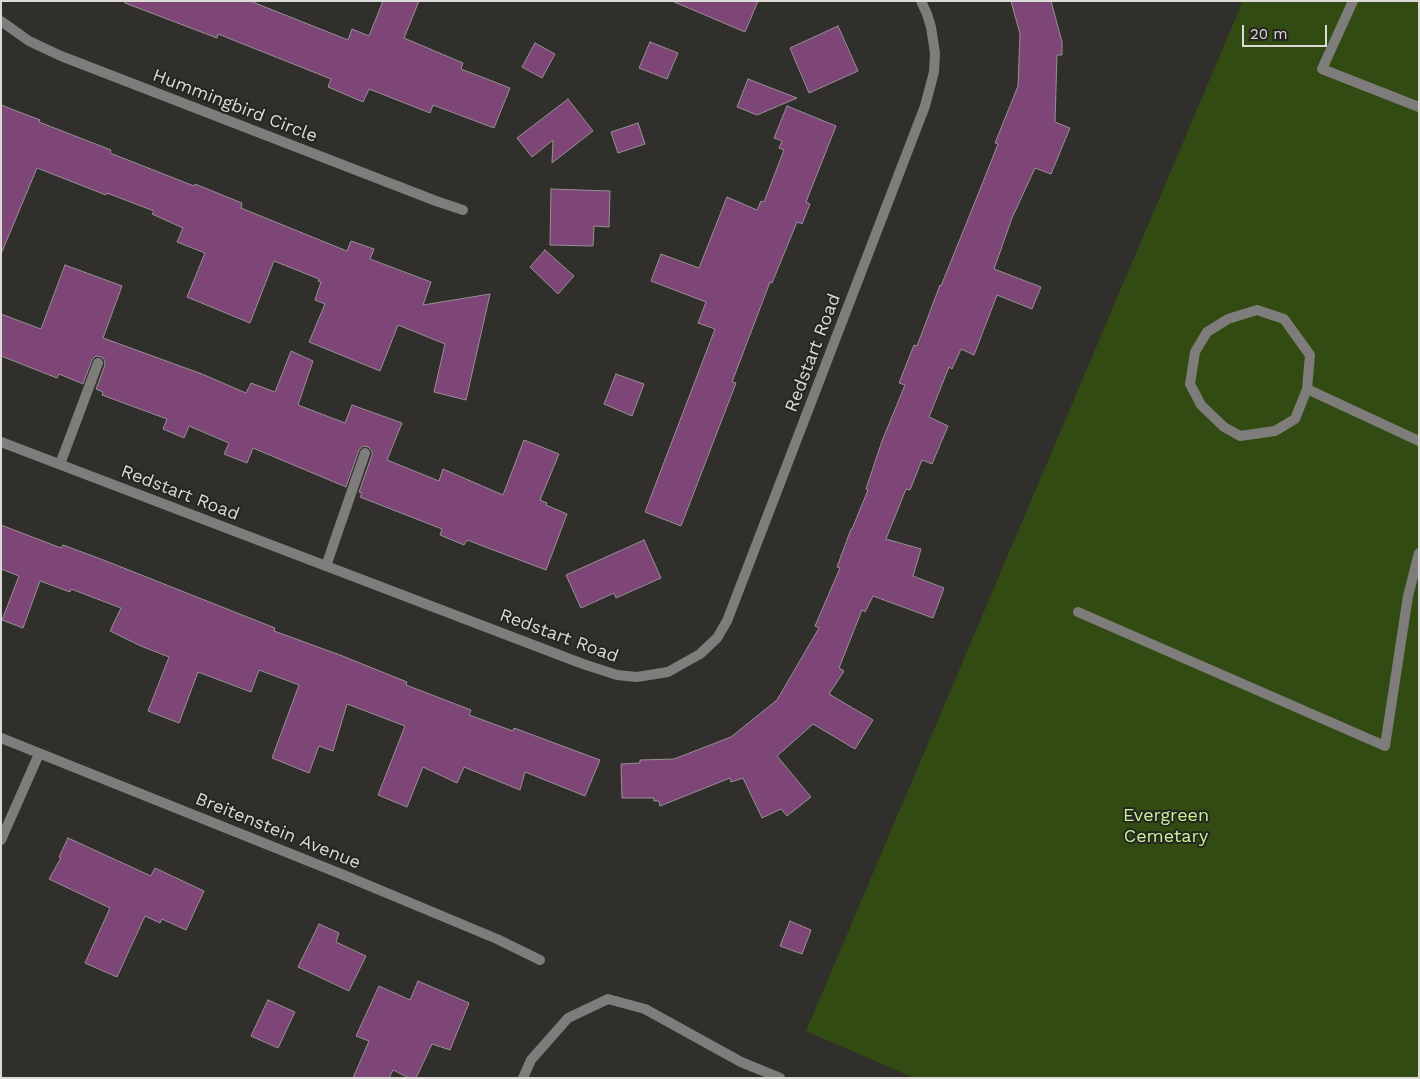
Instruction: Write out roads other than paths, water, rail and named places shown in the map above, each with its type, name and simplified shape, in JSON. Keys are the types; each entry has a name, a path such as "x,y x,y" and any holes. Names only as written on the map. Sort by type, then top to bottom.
{"street":[{"name":"Redstart Road","path":"1,442 583,664 617,675 637,677 668,672 700,654 716,638 726,621 925,106 934,72 935,52 928,14 921,1"},
{"path":"1354,1 1322,69 1419,107"},
{"name":"Hummingbird Circle","path":"1,21 29,42 61,56 463,210"},
{"path":"1257,310 1284,319 1310,355 1307,389 1295,419 1275,431 1240,436 1224,427 1201,405 1190,384 1195,352 1208,332 1228,319 1257,310"},
{"path":"60,464 98,363"},
{"path":"1307,389 1419,441"},
{"path":"326,566 365,453"},
{"path":"1078,612 1385,746 1408,596 1419,553"},
{"name":"Breitenstein Avenue","path":"1,738 346,876 540,960"},
{"path":"1,840 39,754"},
{"path":"523,1078 531,1060 568,1018 608,999 645,1009 741,1062 780,1078"}],"park label":[{"name":"Evergreen Cemetary","path":"1166,826"}]}
